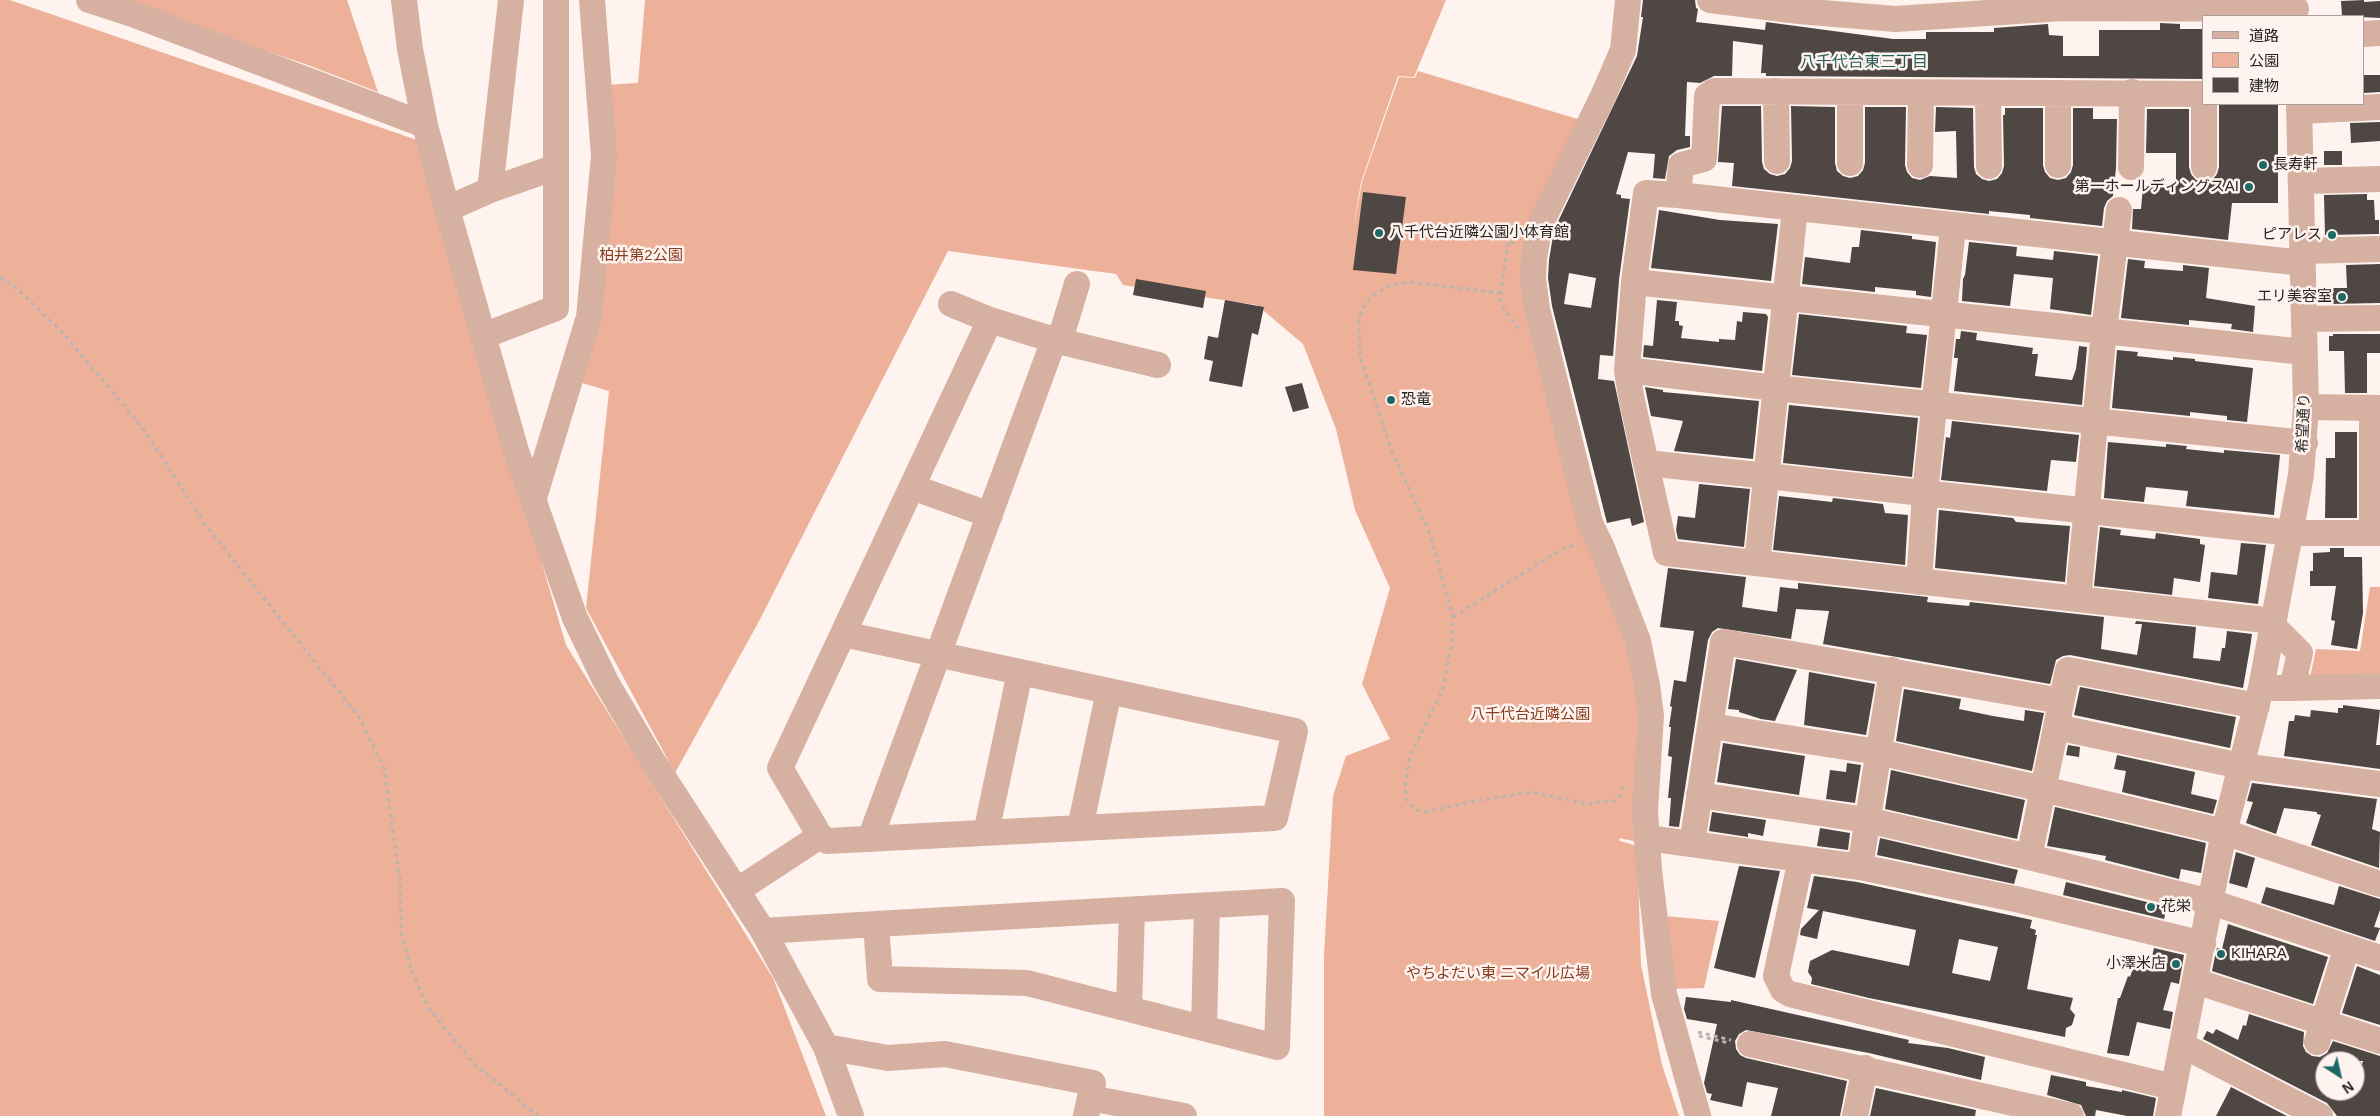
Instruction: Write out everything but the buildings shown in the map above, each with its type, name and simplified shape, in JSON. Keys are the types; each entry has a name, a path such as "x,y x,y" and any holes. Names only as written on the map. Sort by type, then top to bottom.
{"street":[{"path":"89,0 140,8 426,125"},
{"path":"404,0 410,49 426,125 447,209 516,451 575,618 606,682 652,760 763,931 826,1047 851,1116"},
{"path":"490,190 511,0"},
{"path":"483,336 556,308 556,0"},
{"path":"533,501 589,317 604,156 592,0"},
{"path":"1628,0 1622,50 1604,94 1548,202 1540,225 1529,275 1590,523 1638,641 1647,685 1651,716 1645,810 1664,994 1698,1116"},
{"path":"1710,0 1895,10 2063,4 2296,8"},
{"path":"2365,34 2380,33"},
{"path":"1678,195 1681,165 1704,159 1707,96 1714,91 1921,93 2132,92 2202,94"},
{"path":"1776,91 1777,160"},
{"path":"1850,92 1850,163"},
{"path":"2131,167 2132,92"},
{"path":"1920,165 1921,93"},
{"path":"1988,93 1989,166"},
{"path":"2058,93 2058,165"},
{"path":"2204,105 2204,167"},
{"path":"2299,107 2380,107"},
{"name":"希望通り","path":"2168,1116 2224,832 2259,697 2274,624 2292,533 2305,443 2302,181 2299,107"},
{"path":"447,209 490,190 556,167"},
{"path":"2302,181 2380,179"},
{"path":"2292,688 2300,653 2274,624 2078,599 1666,553 1627,370 1634,282 1646,193 2115,244 2303,257 2380,249"},
{"path":"1757,563 1795,209"},
{"path":"2078,599 2097,421 2104,331 2120,210"},
{"path":"1919,582 1925,494 1953,227"},
{"path":"1634,282 2304,352"},
{"path":"870,839 1054,340 1063,330 1077,284"},
{"path":"951,304 990,320 1054,340 1158,365"},
{"path":"2304,319 2380,318"},
{"path":"843,634 1295,731 1275,818 828,842 820,836 780,768 990,320"},
{"path":"1627,370 1775,388 2305,443"},
{"path":"1646,463 1925,494 2087,509 2292,533 2376,533 2376,408 2306,408"},
{"path":"912,487 990,515"},
{"path":"1692,844 1724,642 2061,701"},
{"path":"1860,867 1892,670"},
{"path":"2029,857 2068,670 2259,697 2292,688 2380,686"},
{"path":"986,833 1020,672"},
{"path":"1080,828 1109,691"},
{"path":"1711,726 1878,752 2043,789 2224,832 2379,882"},
{"path":"2056,727 2240,766 2380,784"},
{"path":"1699,795 1867,820 2029,857 2211,902 2380,958"},
{"path":"738,890 820,836"},
{"path":"1647,838 1860,867 2020,900 2203,944"},
{"path":"1801,859 1776,976 1783,990 1790,994 2173,1087"},
{"path":"763,931 876,924 1207,906 1282,901 1277,1047 1027,983 880,979 876,924"},
{"path":"1204,1028 1207,906"},
{"path":"1129,1009 1132,910"},
{"path":"2320,1032 2347,947"},
{"path":"2195,982 2320,1032 2380,1040"},
{"path":"1741,1044 1865,1068 2028,1111 2070,1116"},
{"path":"2182,1045 2320,1116"},
{"path":"826,1047 888,1058 945,1054 1093,1083 1088,1107 1184,1116"},
{"path":"1855,1116 1865,1068"}],"path":[{"path":"1508,242 1500,302 1519,330"},
{"path":"0,278 13,285 63,334 145,431 207,527 359,717 384,768 400,881 401,933 412,970 427,1006 473,1063 538,1116"},
{"path":"1501,293 1408,282 1388,286 1369,299 1359,316 1360,356 1392,452 1430,534 1453,616 1452,647 1442,691 1410,756 1405,785 1407,800 1416,810 1424,812 1532,792 1587,804 1618,800 1625,778"},
{"path":"1575,537 1581,554"},
{"path":"1453,616 1564,548 1578,545"},
{"path":"1689,1030 1741,1044"},
{"path":"1697,1036 1741,1044"}],"green space":[{"path":"0,0 10,0 417,140 566,645 773,978 826,1116 0,1116"},
{"path":"116,0 347,0 378,92 305,64"},
{"path":"645,0 1446,0 1414,77 1398,76 1361,182 1353,231 1362,182 1399,77 1415,78 1418,71 1581,120 1525,266 1638,664 1638,842 1619,838 1620,841 1637,846 1641,965 1662,1065 1679,1116 1324,1116 1324,955 1333,796 1346,756 1390,739 1362,684 1390,588 1355,510 1336,429 1303,344 1257,305 1123,285 1116,274 948,251 757,625 675,773 586,608 609,391 582,383 604,85 638,83"},
{"path":"2370,587 2380,587 2380,682 2309,682 2316,649 2360,651"},
{"path":"1665,916 1719,921 1704,988 1672,989"}],"place":[{"name":"長寿軒","path":"2263,165"},
{"name":"第一ホールディングスAI","path":"2249,187"},
{"name":"八千代台近隣公園小体育館","path":"1379,233"},
{"name":"ピアレス","path":"2332,235"},
{"name":"エリ美容室","path":"2342,297"},
{"name":"恐竜","path":"1391,400"},
{"name":"花栄","path":"2151,907"},
{"name":"KIHARA","path":"2221,954"},
{"name":"小澤米店","path":"2176,964"}],"district":[{"name":"八千代台東三丁目","path":"1864,63"}],"park label":[{"name":"柏井第2公園","path":"641,256"},
{"name":"八千代台近隣公園","path":"1530,715"},
{"name":"やちよだい東 ニマイル広場","path":"1498,974"}]}
